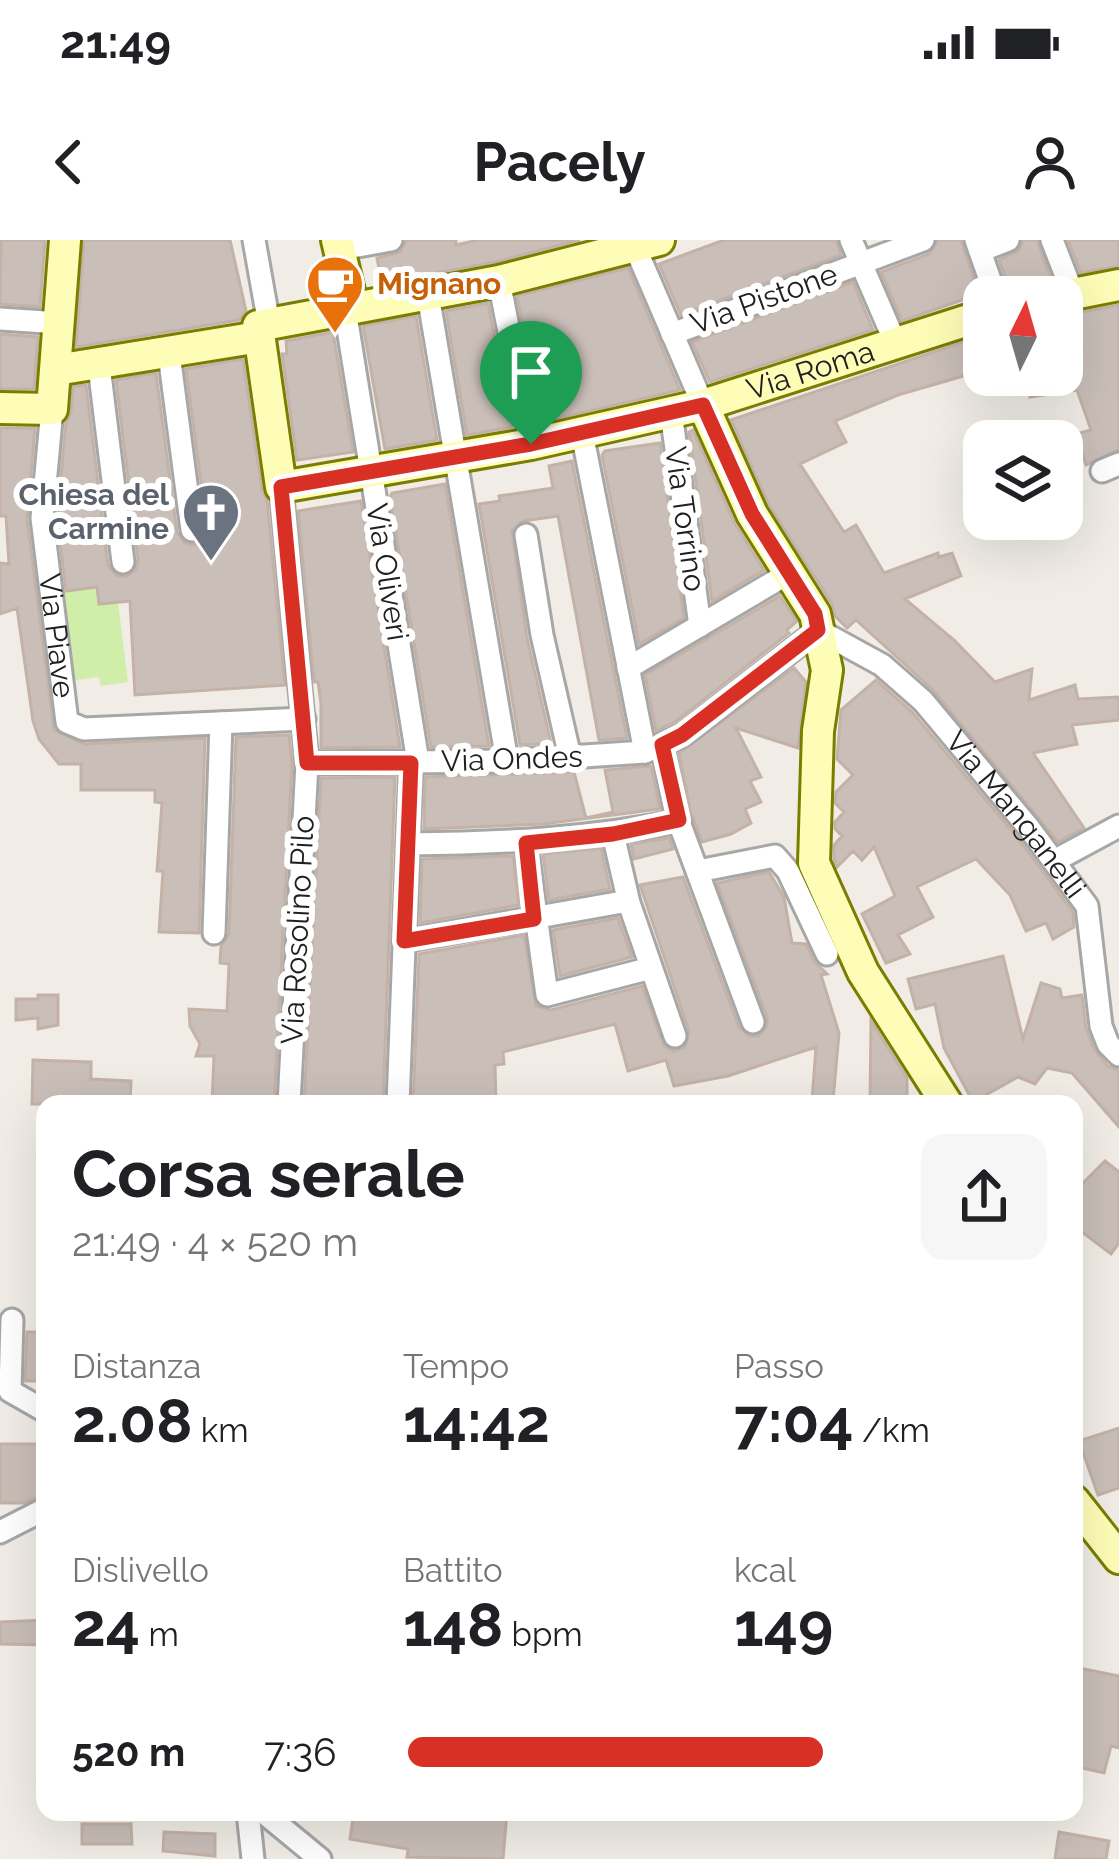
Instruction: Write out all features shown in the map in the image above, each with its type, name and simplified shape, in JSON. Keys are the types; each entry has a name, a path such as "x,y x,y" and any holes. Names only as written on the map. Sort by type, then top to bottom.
{"street":[{"name":"Via Piave","path":"65,240 42,518 68,722 84,729 304,719"},
{"path":"254,240 262,329"},
{"path":"357,308 346,245 391,240"},
{"path":"851,240 895,342"},
{"name":"Via Pistone","path":"672,334 923,240"},
{"path":"989,276 978,245 1008,240"},
{"path":"1052,240 1060,276"},
{"path":"56,370 169,353 357,308 499,281 642,243 672,334 752,514 815,614 827,670 818,731 814,863 862,972 940,1095"},
{"path":"499,281 531,444"},
{"path":"1083,292 1119,285"},
{"path":"428,295 507,761"},
{"name":"Via Oliveri","path":"357,308 372,472 414,762 398,1095"},
{"path":"0,319 59,323"},
{"name":"Via Roma","path":"281,487 531,444 703,405 963,321"},
{"name":"Via Rosolino Pilo","path":"262,329 307,763 289,1095"},
{"path":"169,353 192,530"},
{"path":"99,366 123,562"},
{"path":"0,408 52,409"},
{"name":"Via Torrino","path":"671,412 700,626"},
{"path":"582,433 628,668 753,1022"},
{"path":"526,535 542,635 570,757"},
{"path":"628,668 790,573"},
{"path":"653,748 682,735 818,630"},
{"name":"Via Manganelli","path":"818,630 882,665 923,701 1088,906 1101,1025 1108,1044 1119,1055"},
{"path":"214,933 221,723"},
{"name":"Via Ondes","path":"307,763 507,761 653,748"},
{"path":"408,844 526,843 613,834 679,820"},
{"path":"1054,861 1119,826"},
{"path":"613,834 628,902 675,1036"},
{"path":"526,843 548,995 651,968"},
{"path":"698,871 775,856 788,871 827,954"},
{"path":"404,941 628,902"},
{"path":"12,1320 10,1391 36,1406"},
{"path":"1083,1512 1119,1558"},
{"path":"0,1532 36,1514"},
{"path":"249,1821 253,1859"},
{"path":"274,1821 320,1859"}],"green space":[{"path":"97,587 118,602 128,682 101,686 99,677 70,681 59,592"}],"building":[{"path":"1,240 45,240 40,307 0,304"},
{"path":"84,240 230,240 246,311 239,320 76,347"},
{"path":"406,240 456,240 456,245 478,240 580,240 382,283 377,258 400,252"},
{"path":"724,240 836,240 841,255 681,315 659,264"},
{"path":"938,240 961,240 973,276 963,276 963,300 902,321 881,272 929,254"},
{"path":"1023,240 1037,240 1050,276 1005,276 999,260 1019,250"},
{"path":"1068,240 1119,240 1119,266 1081,273"},
{"path":"628,268 680,390 542,422 517,296"},
{"path":"853,282 873,330 710,382 692,342"},
{"path":"488,303 512,427 467,435 446,311"},
{"path":"1119,305 1119,449 1086,465 1083,432 1091,430 1079,396 1083,396 1083,312"},
{"path":"416,316 437,440 385,449 363,326"},
{"path":"333,332 353,452 297,460 282,354 287,354 286,341"},
{"path":"0,334 38,337 34,389 0,389"},
{"path":"963,342 963,376 898,395 835,421 846,442 800,464 844,532 856,525 884,573 938,553 939,557 952,553 961,576 905,599 995,682 1032,669 1029,700 1075,685 1078,699 1119,697 1119,720 1072,725 1077,744 1033,753 1084,828 1058,842 933,690 856,620 847,628 835,616 769,505 731,420"},
{"path":"243,359 267,500 285,685 135,695 130,601 99,604 97,587 66,591 57,518 73,387 86,385 108,565 116,575 126,577 138,560 116,380 156,373 177,532 185,543 195,545 207,528 186,369"},
{"path":"0,428 35,428 27,519 54,730 85,744 205,738 199,933 159,932 162,803 155,802 155,790 81,790 81,764 59,764 39,739 17,608 0,614 0,563 9,564 6,516 0,516"},
{"path":"693,430 734,522 764,570 712,601 689,432"},
{"path":"660,443 684,618 639,644 602,455"},
{"path":"572,461 627,738 599,740 558,516 523,521 512,531 527,638 551,743 520,745 479,504 553,488 549,466"},
{"path":"445,484 489,746 431,747 390,497"},
{"path":"361,501 400,747 321,748 321,704 318,682 314,682 298,511"},
{"path":"780,596 797,621 789,633 675,722 656,731 645,675"},
{"path":"794,668 806,682 798,748 736,728 761,777 750,781 761,802 745,809 751,823 702,842 690,810 679,753"},
{"path":"876,680 912,712 1017,837 1073,912 1074,927 1053,939 1046,923 1026,931 1010,895 976,859 917,887 933,917 898,935 910,954 886,963 862,914 895,896 874,847 862,860 853,851 837,867 834,859 834,845 842,836 835,822 844,812 835,803 836,792 853,775 837,759 841,710"},
{"path":"289,735 292,763 274,1095 212,1095 214,1056 196,1056 200,1044 190,1026 189,1009 227,1011 229,964 220,963 221,946 229,934 236,737"},
{"path":"651,766 660,809 543,824 424,829 425,777 574,772 586,818 613,812 605,770"},
{"path":"395,777 383,1095 304,1095 321,778"},
{"path":"669,838 673,849 634,859 631,844"},
{"path":"601,848 610,889 549,900 543,854"},
{"path":"513,856 519,905 420,923 422,859"},
{"path":"769,872 784,897 792,943 806,944 827,974 821,975 839,1033 834,1095 812,1095 816,1047 728,1076 674,1086 666,1060 628,1071 615,1024 503,1052 504,1064 495,1065 496,1095 413,1095 419,954 524,935 536,1006 551,1010 642,986 664,1046 673,1051 685,1047 689,1031 640,885 683,877 739,1027 749,1036 759,1036 767,1017 717,883"},
{"path":"618,918 632,957 560,976 553,930"},
{"path":"1003,956 1023,1039 1041,983 1060,989 1062,998 1082,995 1094,1049 1108,1066 1119,1070 1119,1127 1072,1073 1047,1068 1035,1084 1018,1077 986,1095 969,1095 944,1048 935,1004 916,1009 908,979"},
{"path":"38,995 58,995 58,1025 38,1029 38,1018 16,1020 16,999 38,999"},
{"path":"871,1021 907,1078 907,1095 870,1095"},
{"path":"33,1060 91,1062 91,1079 131,1081 130,1095 36,1095 36,1104 32,1104"},
{"path":"1105,1161 1119,1172 1119,1243 1111,1254 1083,1233 1083,1183"},
{"path":"27,1332 36,1332 36,1381 25,1381"},
{"path":"1119,1428 1119,1488 1098,1495 1083,1440"},
{"path":"0,1444 36,1444 36,1498 0,1503"},
{"path":"36,1620 36,1645 0,1644 0,1622"},
{"path":"1083,1669 1119,1676 1119,1748 1111,1746 1104,1773 1083,1768"},
{"path":"353,1821 506,1821 503,1859 407,1857 408,1849 350,1839"},
{"path":"82,1824 131,1824 132,1844 82,1844"},
{"path":"164,1832 215,1834 215,1856 163,1851"},
{"path":"1059,1832 1109,1841 1106,1859 1055,1859"}],"place":[{"name":"Mignano","path":"335,335"},
{"name":"Chiesa del Carmine","path":"211,563"}],"route":[{"path":"703,405 752,514 815,614 818,630 682,735 662,745 679,820 613,834 526,843 534,919 404,941 411,763 307,763 281,487 531,444 703,405"}]}
